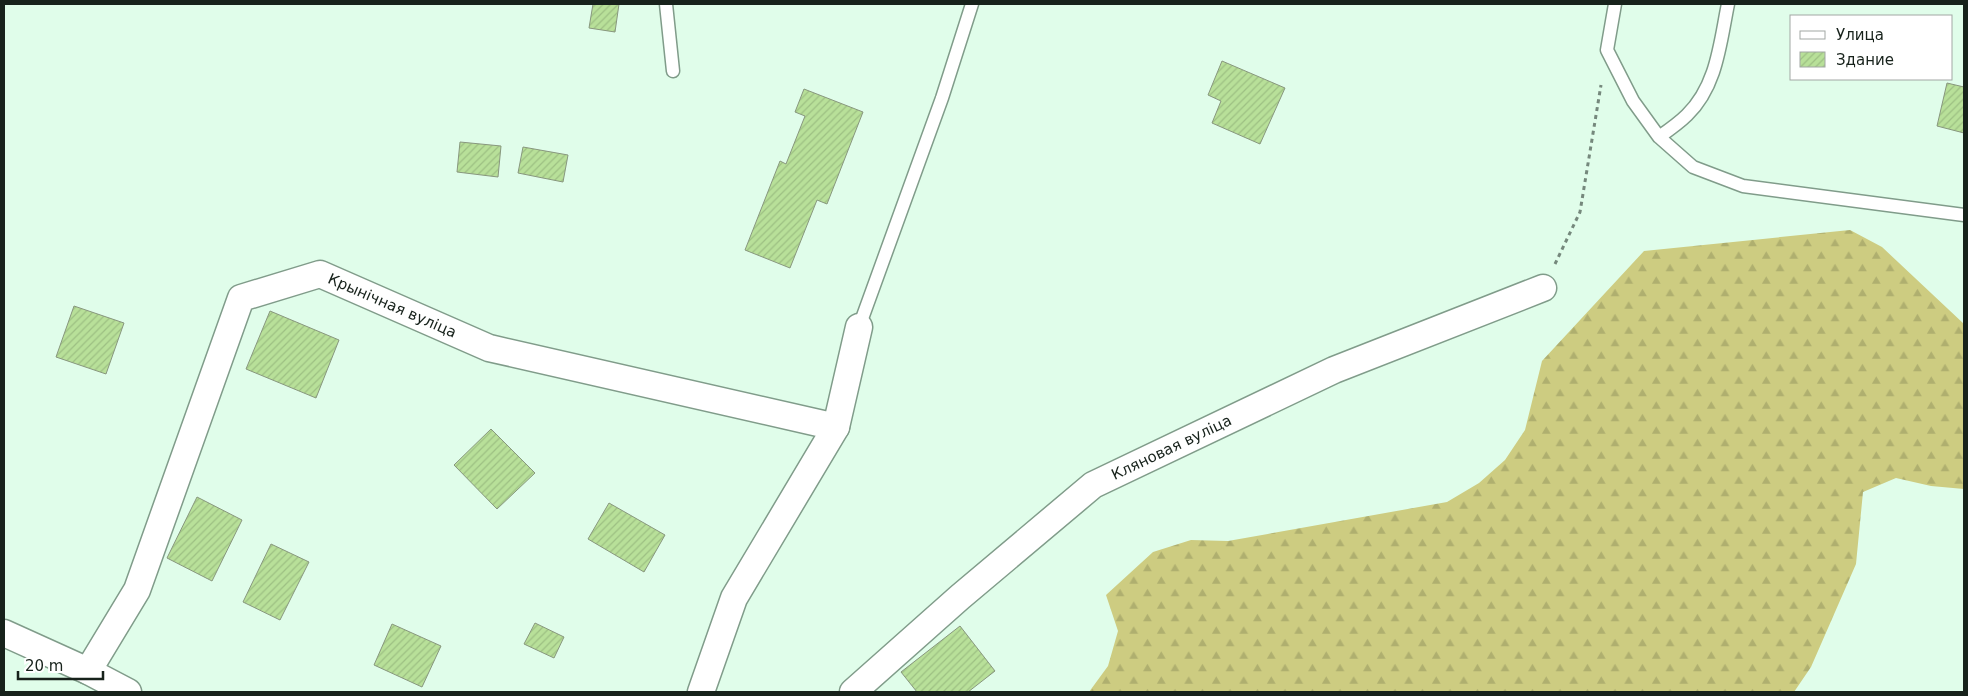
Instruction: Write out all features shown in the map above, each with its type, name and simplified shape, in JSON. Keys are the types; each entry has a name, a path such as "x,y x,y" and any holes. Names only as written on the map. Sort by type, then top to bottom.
{"street":[{"name":"Крынічная вуліца","path":"88,671 137,590 241,298 320,274 488,348 836,427"},
{"name":"Кляновая вуліца","path":"853,692 960,596 1093,485 1334,370 1543,288"},
{"path":"701,692 734,598 836,427 860,326"},
{"path":"4,633 88,671 128,692"}],"lane":[{"path":"666,4 673,71"},
{"path":"860,326 942,98 972,4"},
{"path":"1615,4 1607,50 1633,101 1660,137 1693,167 1743,186 1964,216"},
{"path":"1660,137 1687,115 1704,95 1715,70 1728,4"}],"path":[{"path":"1543,288 1580,212 1607,50"}],"green space":[{"path":"1850,230 1882,247 1964,324 1964,489 1931,486 1896,478 1863,492 1856,564 1811,667 1794,692 1089,692 1108,666 1118,631 1106,595 1153,552 1191,540 1228,541 1447,502 1479,483 1505,460 1525,430 1542,361 1644,251"}],"building":[{"path":"593,4 619,4 615,32 589,28"},
{"path":"1222,61 1285,88 1260,144 1212,123 1221,101 1208,95"},
{"path":"1947,83 1964,87 1964,133 1937,126"},
{"path":"804,89 863,112 827,204 817,200 790,268 745,250 780,161 786,164 805,116 795,112"},
{"path":"460,142 501,146 498,177 457,172"},
{"path":"523,147 568,155 563,182 518,173"},
{"path":"74,306 124,323 106,374 56,357"},
{"path":"270,311 339,340 316,398 246,369"},
{"path":"491,429 535,473 497,509 454,465"},
{"path":"197,497 242,520 212,581 167,558"},
{"path":"609,503 665,535 644,572 588,539"},
{"path":"271,544 309,562 280,620 243,602"},
{"path":"535,623 564,637 554,658 524,644"},
{"path":"392,624 441,646 422,687 374,665"},
{"path":"960,626 995,671 968,692 917,692 901,672"}]}
